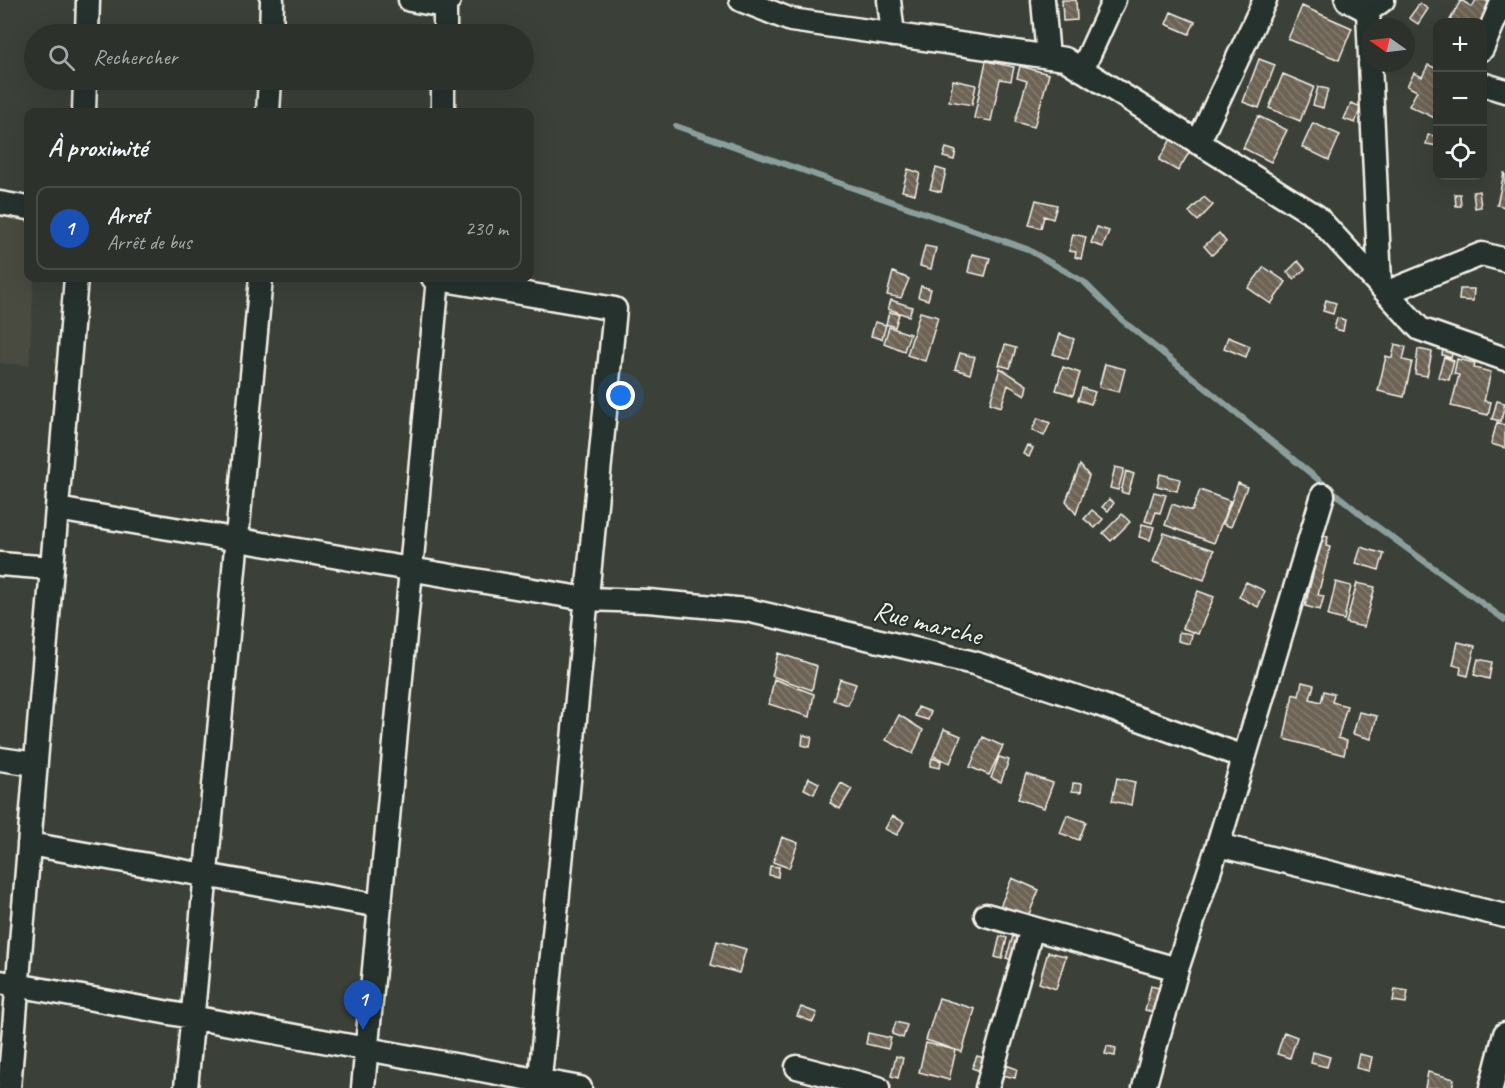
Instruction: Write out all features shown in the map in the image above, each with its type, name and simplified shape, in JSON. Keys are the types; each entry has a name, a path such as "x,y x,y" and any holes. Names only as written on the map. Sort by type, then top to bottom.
{"street":[{"path":"87,24 88,0"},
{"path":"271,24 272,0"},
{"path":"410,0 447,3 446,24"},
{"path":"741,0 791,20 1065,59 1316,216 1384,287 1420,329 1505,359"},
{"path":"889,0 893,35"},
{"path":"1043,0 1048,57"},
{"path":"1082,70 1114,0"},
{"path":"1198,143 1265,0"},
{"path":"1347,0 1376,6"},
{"path":"1487,37 1503,0"},
{"path":"1371,72 1384,287"},
{"path":"1487,86 1505,91"},
{"path":"84,108 85,90"},
{"path":"268,108 269,90"},
{"path":"443,90 443,108"},
{"path":"0,203 24,207"},
{"path":"1384,287 1482,254 1505,260"},
{"path":"9,1088 8,984 29,843 76,282"},
{"path":"186,1088 261,282"},
{"path":"363,1088 437,282"},
{"path":"460,282 615,309 540,1084"},
{"path":"1144,1088 1178,969 1218,846 1323,495"},
{"name":"Rue marche","path":"57,509 586,599 648,601 747,610 965,661 1098,704 1244,757"},
{"path":"0,564 52,568"},
{"path":"0,759 35,764"},
{"path":"29,843 380,906"},
{"path":"1218,846 1505,916"},
{"path":"986,915 1178,969"},
{"path":"987,1088 1032,928"},
{"path":"8,984 367,1049 540,1084 580,1088"},
{"path":"1491,1088 1505,1034"},
{"path":"797,1067 878,1088"}],"shaded area":[{"path":"0,213 24,217 24,282 34,282 29,365 0,363"}],"building":[{"path":"1062,0 1076,0 1077,20 1063,21"},
{"path":"1461,0 1472,7 1476,0 1485,0 1493,5 1485,18 1451,18"},
{"path":"1420,3 1428,9 1418,24 1415,18 1409,18"},
{"path":"1302,6 1352,28 1339,60 1288,39"},
{"path":"1171,12 1195,22 1189,34 1166,24"},
{"path":"1259,59 1275,65 1259,108 1243,102"},
{"path":"986,61 1014,67 1011,81 1000,79 991,121 974,118"},
{"path":"1428,65 1433,67 1433,117 1409,106 1417,91 1407,86 1414,73 1422,77"},
{"path":"1020,66 1049,74 1034,127 1015,122 1027,81 1017,78"},
{"path":"1283,74 1314,87 1300,121 1269,108"},
{"path":"953,80 976,85 972,105 949,101"},
{"path":"1318,87 1328,89 1323,108 1313,105"},
{"path":"1351,103 1361,107 1355,123 1344,119"},
{"path":"1258,116 1287,130 1271,162 1243,148"},
{"path":"1313,123 1340,135 1329,160 1302,147"},
{"path":"1428,135 1433,136 1433,145 1426,144"},
{"path":"1171,139 1190,151 1178,171 1159,160"},
{"path":"946,148 956,151 954,160 943,157"},
{"path":"936,168 946,171 941,192 930,189"},
{"path":"908,169 920,173 915,194 902,191"},
{"path":"1505,173 1505,207 1497,205"},
{"path":"1479,191 1481,207 1475,208 1473,192"},
{"path":"1455,194 1460,194 1461,206 1456,206"},
{"path":"1204,197 1213,205 1198,221 1189,212"},
{"path":"1036,200 1057,205 1053,219 1044,216 1041,228 1029,225"},
{"path":"1097,227 1109,231 1103,247 1091,243"},
{"path":"1219,233 1226,242 1212,255 1204,246"},
{"path":"1073,234 1086,237 1081,259 1075,257 1076,252 1069,251"},
{"path":"925,246 936,248 931,269 920,266"},
{"path":"972,254 990,258 985,276 968,272"},
{"path":"1298,261 1305,269 1294,279 1287,272"},
{"path":"1264,267 1286,282 1271,304 1248,288"},
{"path":"893,272 909,279 901,298 887,295"},
{"path":"921,286 931,289 928,300 918,297"},
{"path":"1460,289 1474,289 1473,301 1459,300"},
{"path":"891,300 912,307 909,316 888,309"},
{"path":"1326,300 1336,303 1333,314 1323,311"},
{"path":"889,312 899,314 895,327 886,324"},
{"path":"920,312 938,317 925,361 907,355"},
{"path":"1337,318 1345,320 1343,331 1334,329"},
{"path":"875,322 886,325 882,339 871,336"},
{"path":"889,327 910,334 904,351 884,343"},
{"path":"1060,334 1074,339 1068,359 1053,354"},
{"path":"1228,337 1250,346 1246,357 1224,348"},
{"path":"1395,344 1406,347 1403,360 1412,362 1404,397 1378,391 1386,356 1392,358"},
{"path":"1005,345 1016,348 1010,368 999,365"},
{"path":"1443,348 1453,350 1451,358 1442,355"},
{"path":"1418,349 1432,352 1427,376 1415,374"},
{"path":"960,353 975,357 970,374 955,369"},
{"path":"1444,357 1454,361 1449,380 1438,377"},
{"path":"1457,359 1475,363 1474,368 1491,372 1484,401 1491,402 1488,415 1451,406 1459,375 1454,374"},
{"path":"1105,364 1125,369 1119,392 1099,387"},
{"path":"1063,367 1080,373 1073,395 1056,390"},
{"path":"1000,368 1027,385 1025,395 1008,385 1001,407 990,403"},
{"path":"1082,388 1095,392 1091,404 1078,400"},
{"path":"1497,401 1505,403 1501,421 1492,419"},
{"path":"1038,418 1050,423 1044,436 1032,430"},
{"path":"1497,422 1505,425 1505,448 1491,444"},
{"path":"1027,445 1033,448 1029,457 1023,454"},
{"path":"1080,465 1089,476 1076,514 1066,501"},
{"path":"1115,467 1124,469 1118,490 1110,488"},
{"path":"1126,471 1134,474 1128,494 1121,492"},
{"path":"1160,474 1180,479 1177,491 1157,486"},
{"path":"1238,483 1247,487 1231,527 1223,524"},
{"path":"1200,490 1230,501 1214,543 1165,525 1172,504 1192,511"},
{"path":"1154,492 1166,495 1160,513 1156,512 1152,523 1145,521"},
{"path":"1109,499 1114,503 1108,511 1102,507"},
{"path":"1092,510 1103,519 1095,528 1084,519"},
{"path":"1122,514 1130,522 1111,541 1103,533"},
{"path":"1142,524 1154,527 1150,540 1139,537"},
{"path":"1164,533 1214,550 1204,580 1153,562"},
{"path":"1322,535 1328,537 1326,546 1330,547 1318,595 1324,596 1320,610 1305,606 1320,546 1316,545"},
{"path":"1361,547 1384,554 1379,570 1356,563"},
{"path":"1246,582 1265,591 1258,607 1239,597"},
{"path":"1336,582 1351,586 1344,620 1328,616"},
{"path":"1357,583 1375,587 1364,627 1346,623"},
{"path":"1198,591 1214,597 1198,634 1182,628"},
{"path":"1179,632 1192,634 1190,644 1178,641"},
{"path":"1458,642 1475,646 1468,676 1460,674 1461,667 1453,665"},
{"path":"778,653 817,666 812,690 772,676"},
{"path":"1478,659 1492,662 1489,679 1474,675"},
{"path":"774,679 814,694 810,717 769,704"},
{"path":"840,679 856,684 848,705 833,700"},
{"path":"1302,682 1314,685 1310,699 1321,702 1324,691 1334,694 1332,702 1347,706 1338,738 1347,741 1344,755 1284,739 1293,694 1299,696"},
{"path":"918,707 931,712 928,720 915,716"},
{"path":"1359,712 1377,716 1371,739 1353,734"},
{"path":"899,715 923,730 913,754 886,740"},
{"path":"944,729 961,736 950,763 933,756"},
{"path":"803,735 812,737 810,747 802,745"},
{"path":"983,737 1003,746 989,775 970,767"},
{"path":"999,757 1009,760 1001,782 991,778"},
{"path":"932,758 941,761 940,768 930,766"},
{"path":"1026,774 1053,783 1044,808 1018,799"},
{"path":"809,778 819,783 814,794 804,789"},
{"path":"1117,778 1135,782 1131,805 1112,801"},
{"path":"841,783 852,789 840,809 830,803"},
{"path":"1073,783 1082,784 1081,792 1072,791"},
{"path":"1067,815 1086,822 1079,840 1060,833"},
{"path":"892,816 904,822 897,835 885,829"},
{"path":"782,837 798,843 789,868 773,862"},
{"path":"770,866 779,867 778,877 769,875"},
{"path":"1012,878 1039,890 1026,921 999,909"},
{"path":"1000,936 1007,938 1002,959 995,957"},
{"path":"1013,936 1027,941 1019,962 1006,958"},
{"path":"717,941 746,949 739,973 711,965"},
{"path":"1048,952 1066,956 1056,989 1039,983"},
{"path":"1151,986 1167,990 1161,1014 1145,1010"},
{"path":"1395,989 1408,991 1406,1003 1393,1001"},
{"path":"939,998 975,1009 962,1052 926,1040"},
{"path":"801,1007 817,1013 813,1022 797,1016"},
{"path":"896,1022 907,1025 903,1038 892,1034"},
{"path":"1284,1032 1297,1037 1290,1058 1277,1054"},
{"path":"868,1033 891,1038 888,1049 866,1044"},
{"path":"926,1043 956,1050 949,1080 919,1072"},
{"path":"1107,1046 1116,1048 1115,1056 1105,1054"},
{"path":"1313,1052 1330,1057 1327,1067 1311,1063"},
{"path":"1359,1054 1372,1057 1369,1071 1356,1068"},
{"path":"896,1056 903,1058 898,1078 891,1076"},
{"path":"977,1056 988,1059 986,1073 972,1068"},
{"path":"1006,1065 1017,1069 1015,1078 1003,1075"},
{"path":"1428,1072 1454,1079 1452,1088 1425,1088"}],"waterway":[{"path":"676,126 1027,249 1084,282 1122,320 1368,520 1505,620"}],"place":[{"name":"Arret","path":"363,1030"}]}
